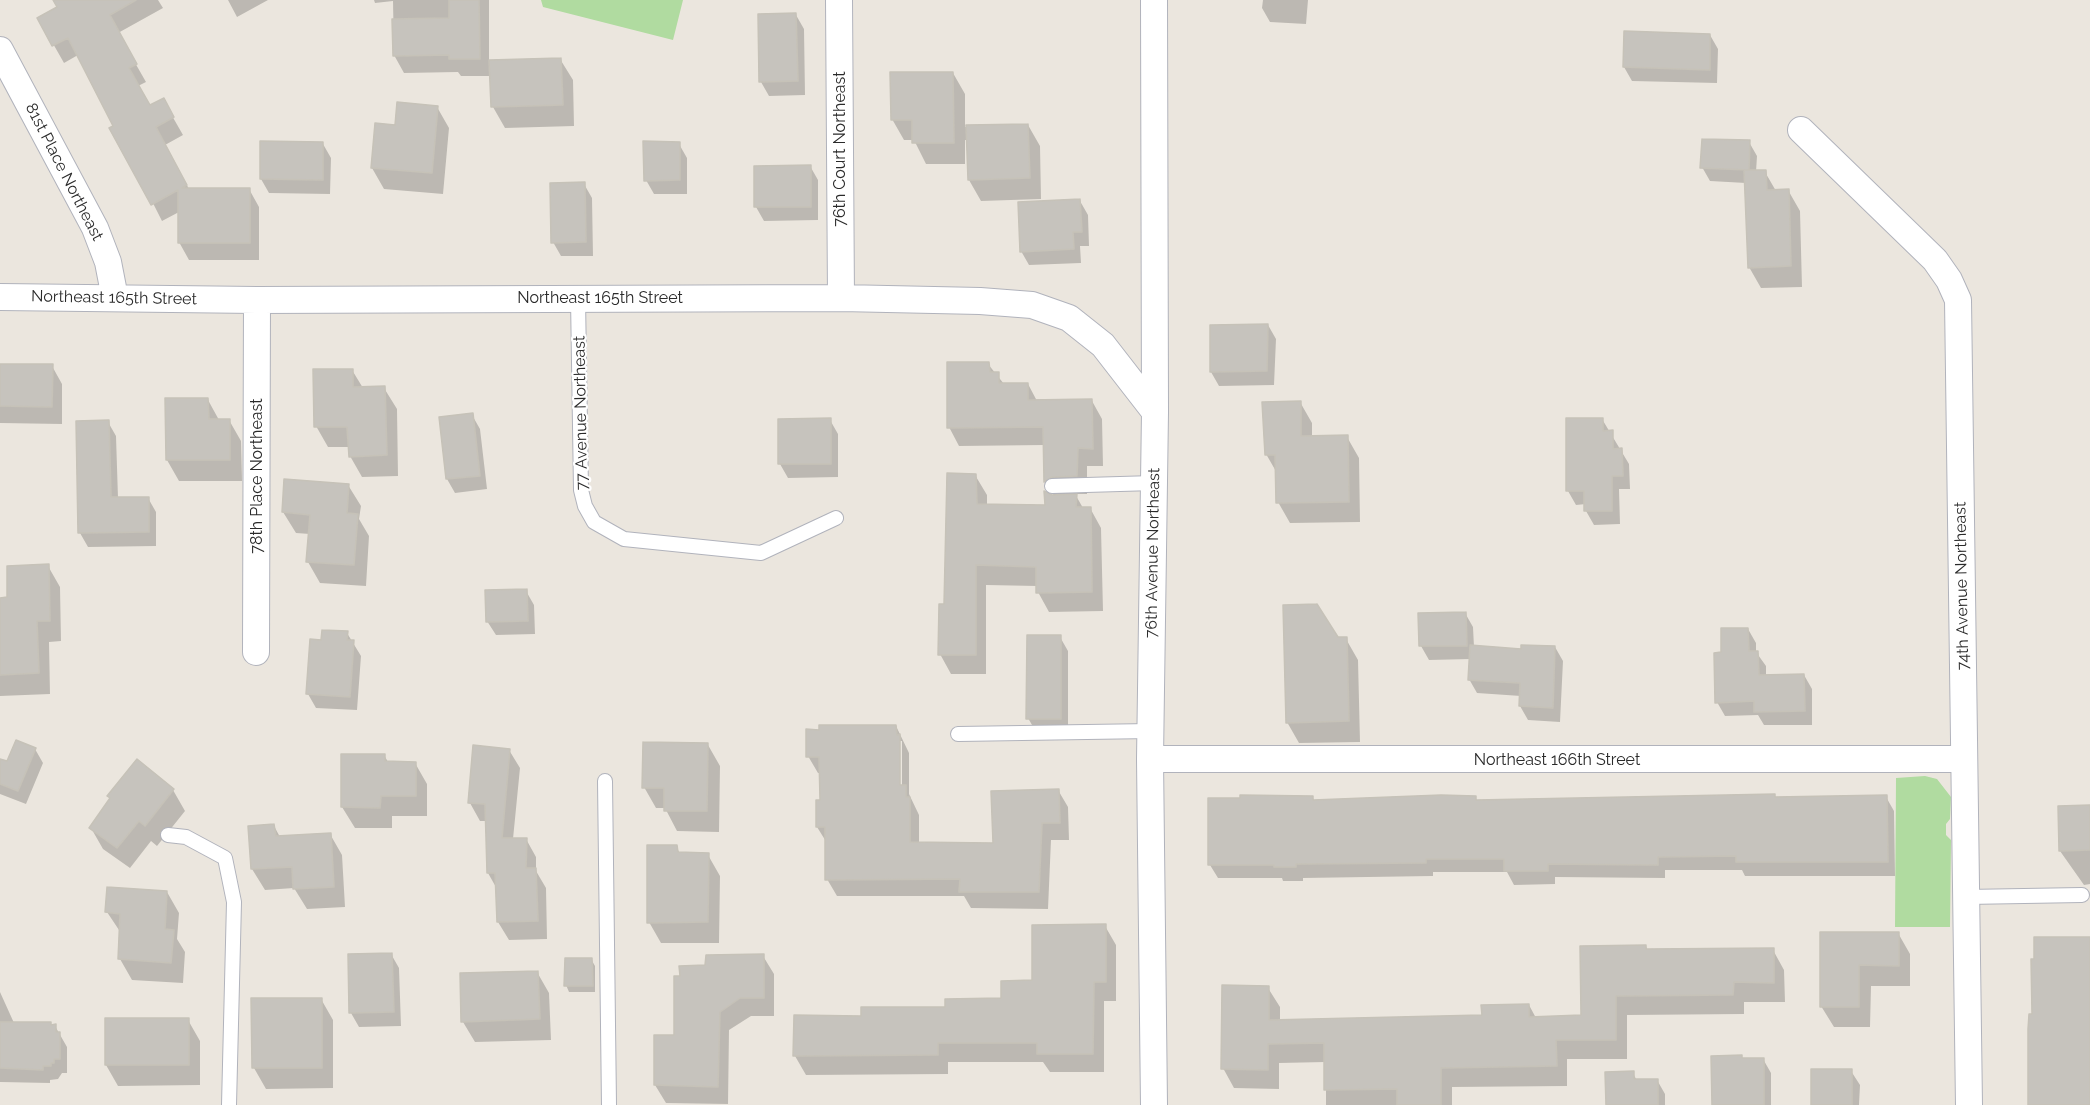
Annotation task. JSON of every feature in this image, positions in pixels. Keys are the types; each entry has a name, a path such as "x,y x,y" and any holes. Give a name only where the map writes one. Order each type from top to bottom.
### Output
{"street":[{"name":"76th Court Northeast","path":"839,0 841,298"},
{"name":"76th Avenue Northeast","path":"1154,0 1155,412 1150,759 1154,1105"},
{"name":"81st Place Northeast","path":"0,50 95,228 108,262 115,297"},
{"name":"74th Avenue Northeast","path":"1801,129 1935,260 1949,280 1958,300 1969,1105"},
{"name":"Northeast 165th Street","path":"0,297 257,300 841,298 980,301 1032,305 1069,318 1103,345 1155,412"},
{"name":"78th Place Northeast","path":"256,652 257,300"},
{"name":"Northeast 166th Street","path":"1150,759 1964,759"}],"lane":[{"name":"77 Avenue Northeast","path":"578,298 581,490 585,506 594,522 624,539 761,553 836,518"},
{"path":"1052,486 1154,483"},
{"path":"958,734 1151,730"},
{"path":"604,781 609,1105"},
{"path":"168,835 186,837 225,858 234,902 229,1105"},
{"path":"1966,897 2082,895"}],"green space":[{"path":"541,0 683,0 673,40 543,7"},
{"path":"1925,776 1937,779 1951,797 1950,819 1946,824 1946,835 1951,840 1950,927 1895,927 1896,778"}],"building":[{"path":"53,0 136,0 110,15 137,64 129,68 150,105 164,98 174,117 156,127 187,185 182,188 250,188 250,243 178,243 178,190 151,205 109,128 113,126 68,38 52,46 37,18 57,7"},
{"path":"449,0 479,0 480,59 449,59 449,55 393,56 392,19 449,18"},
{"path":"796,13 798,81 759,82 758,14"},
{"path":"1624,31 1710,34 1710,70 1623,67"},
{"path":"561,58 563,105 491,107 489,60"},
{"path":"890,72 953,72 954,143 912,143 912,120 891,120"},
{"path":"397,102 438,106 432,173 371,168 375,123 395,125"},
{"path":"1028,124 1030,178 968,180 966,125"},
{"path":"1702,139 1750,140 1749,170 1700,168"},
{"path":"260,141 323,142 323,180 260,179"},
{"path":"643,141 680,142 680,180 644,181"},
{"path":"811,165 811,207 754,207 754,166"},
{"path":"1744,170 1766,170 1767,190 1789,189 1791,266 1748,268"},
{"path":"585,182 586,242 551,243 550,183"},
{"path":"1080,199 1082,232 1073,232 1074,249 1020,252 1018,202"},
{"path":"1268,324 1267,371 1210,372 1210,325"},
{"path":"947,362 989,362 990,372 999,372 999,383 1028,383 1028,400 1092,399 1093,449 1078,448 1077,476 1052,477 1044,482 1043,427 947,428"},
{"path":"0,364 53,364 52,407 0,406"},
{"path":"313,369 353,369 353,387 385,386 387,455 349,457 347,427 314,427"},
{"path":"165,398 208,398 209,419 230,419 230,460 166,460"},
{"path":"1301,401 1301,436 1348,435 1349,502 1276,503 1275,455 1265,455 1262,402"},
{"path":"473,413 480,476 446,479 439,417"},
{"path":"831,418 831,464 778,464 778,419"},
{"path":"1566,418 1603,418 1603,431 1613,430 1613,449 1622,448 1623,476 1612,476 1612,511 1584,511 1584,491 1566,491"},
{"path":"109,420 111,497 149,497 149,532 78,533 76,421"},
{"path":"947,473 976,474 977,504 1045,505 1044,491 1052,495 1077,494 1076,507 1091,507 1092,592 1036,593 1036,567 976,565 976,655 938,655 939,604 944,604"},
{"path":"284,479 349,484 347,513 358,514 354,565 306,562 310,515 282,512"},
{"path":"49,564 50,621 37,621 39,673 0,675 0,598 7,597 7,566"},
{"path":"527,589 528,621 486,622 485,590"},
{"path":"1317,604 1338,637 1347,637 1349,721 1286,723 1283,605"},
{"path":"1466,612 1467,646 1419,646 1418,613"},
{"path":"1721,628 1748,628 1749,651 1758,651 1759,675 1804,674 1805,711 1754,712 1754,701 1715,703 1714,653 1721,652"},
{"path":"322,630 348,631 347,640 354,640 350,697 306,694 310,639 321,640"},
{"path":"1027,635 1061,635 1061,719 1026,719"},
{"path":"1470,645 1521,649 1521,645 1555,646 1553,708 1519,706 1520,683 1468,680"},
{"path":"819,725 896,725 897,735 900,734 900,785 906,785 906,797 910,797 910,842 993,843 991,791 1059,789 1060,823 1042,823 1039,892 959,892 960,879 825,880 825,827 816,827 816,800 820,800 819,757 806,757 806,729 819,730"},
{"path":"16,740 36,748 18,791 0,784 0,759 7,761"},
{"path":"643,742 708,743 707,811 664,811 664,788 642,788"},
{"path":"473,745 510,749 502,838 527,838 526,868 536,868 538,921 497,922 495,873 487,873 485,804 468,803"},
{"path":"341,754 385,754 385,761 416,762 416,796 381,796 380,808 341,807"},
{"path":"137,759 174,789 145,826 139,821 117,848 89,828 110,798 107,796"},
{"path":"1775,794 1775,797 1887,795 1888,862 1736,862 1736,856 1658,857 1658,865 1548,864 1548,871 1504,871 1504,859 1426,859 1426,863 1296,864 1296,867 1208,865 1208,798 1240,798 1240,795 1313,796 1313,800 1441,795 1476,796 1476,800"},
{"path":"2090,805 2090,850 2059,851 2058,806"},
{"path":"274,824 276,836 331,833 334,887 293,889 292,867 251,869 248,826"},
{"path":"647,845 677,845 678,852 709,853 708,922 647,923"},
{"path":"107,887 167,891 165,929 174,930 171,963 118,959 120,914 105,912"},
{"path":"1106,924 1106,982 1094,982 1093,1054 1037,1054 1037,1043 938,1043 938,1055 793,1056 794,1015 861,1016 861,1007 945,1007 945,999 1001,998 1001,981 1032,980 1032,925"},
{"path":"1820,932 1899,932 1899,966 1859,965 1859,1007 1820,1007"},
{"path":"2034,937 2090,937 2090,1105 2028,1105 2028,1029 2029,1014 2032,1014 2031,959 2034,959"},
{"path":"1646,945 1646,949 1774,948 1774,983 1734,982 1733,995 1616,996 1616,1040 1556,1040 1557,1066 1441,1068 1441,1105 1397,1105 1397,1089 1324,1090 1324,1043 1268,1044 1268,1070 1221,1069 1222,985 1269,986 1269,1020 1482,1015 1481,1005 1529,1004 1529,1017 1581,1015 1580,946"},
{"path":"392,953 394,1012 349,1013 348,954"},
{"path":"764,954 764,998 740,998 720,1012 718,1087 654,1085 654,1035 674,1035 674,976 680,976 679,966 705,965 706,955"},
{"path":"565,958 592,958 593,986 564,986"},
{"path":"538,971 540,1019 461,1022 460,973"},
{"path":"251,998 322,998 322,1068 252,1068"},
{"path":"105,1018 189,1018 189,1065 105,1065"},
{"path":"0,1022 51,1022 51,1025 56,1024 56,1032 60,1032 60,1059 54,1059 51,1066 43,1066 43,1070 0,1068"},
{"path":"1742,1055 1742,1058 1764,1058 1764,1105 1712,1105 1711,1056"},
{"path":"1811,1069 1852,1069 1852,1105 1811,1105"},
{"path":"1634,1071 1634,1079 1658,1079 1658,1105 1606,1105 1605,1072"}]}
